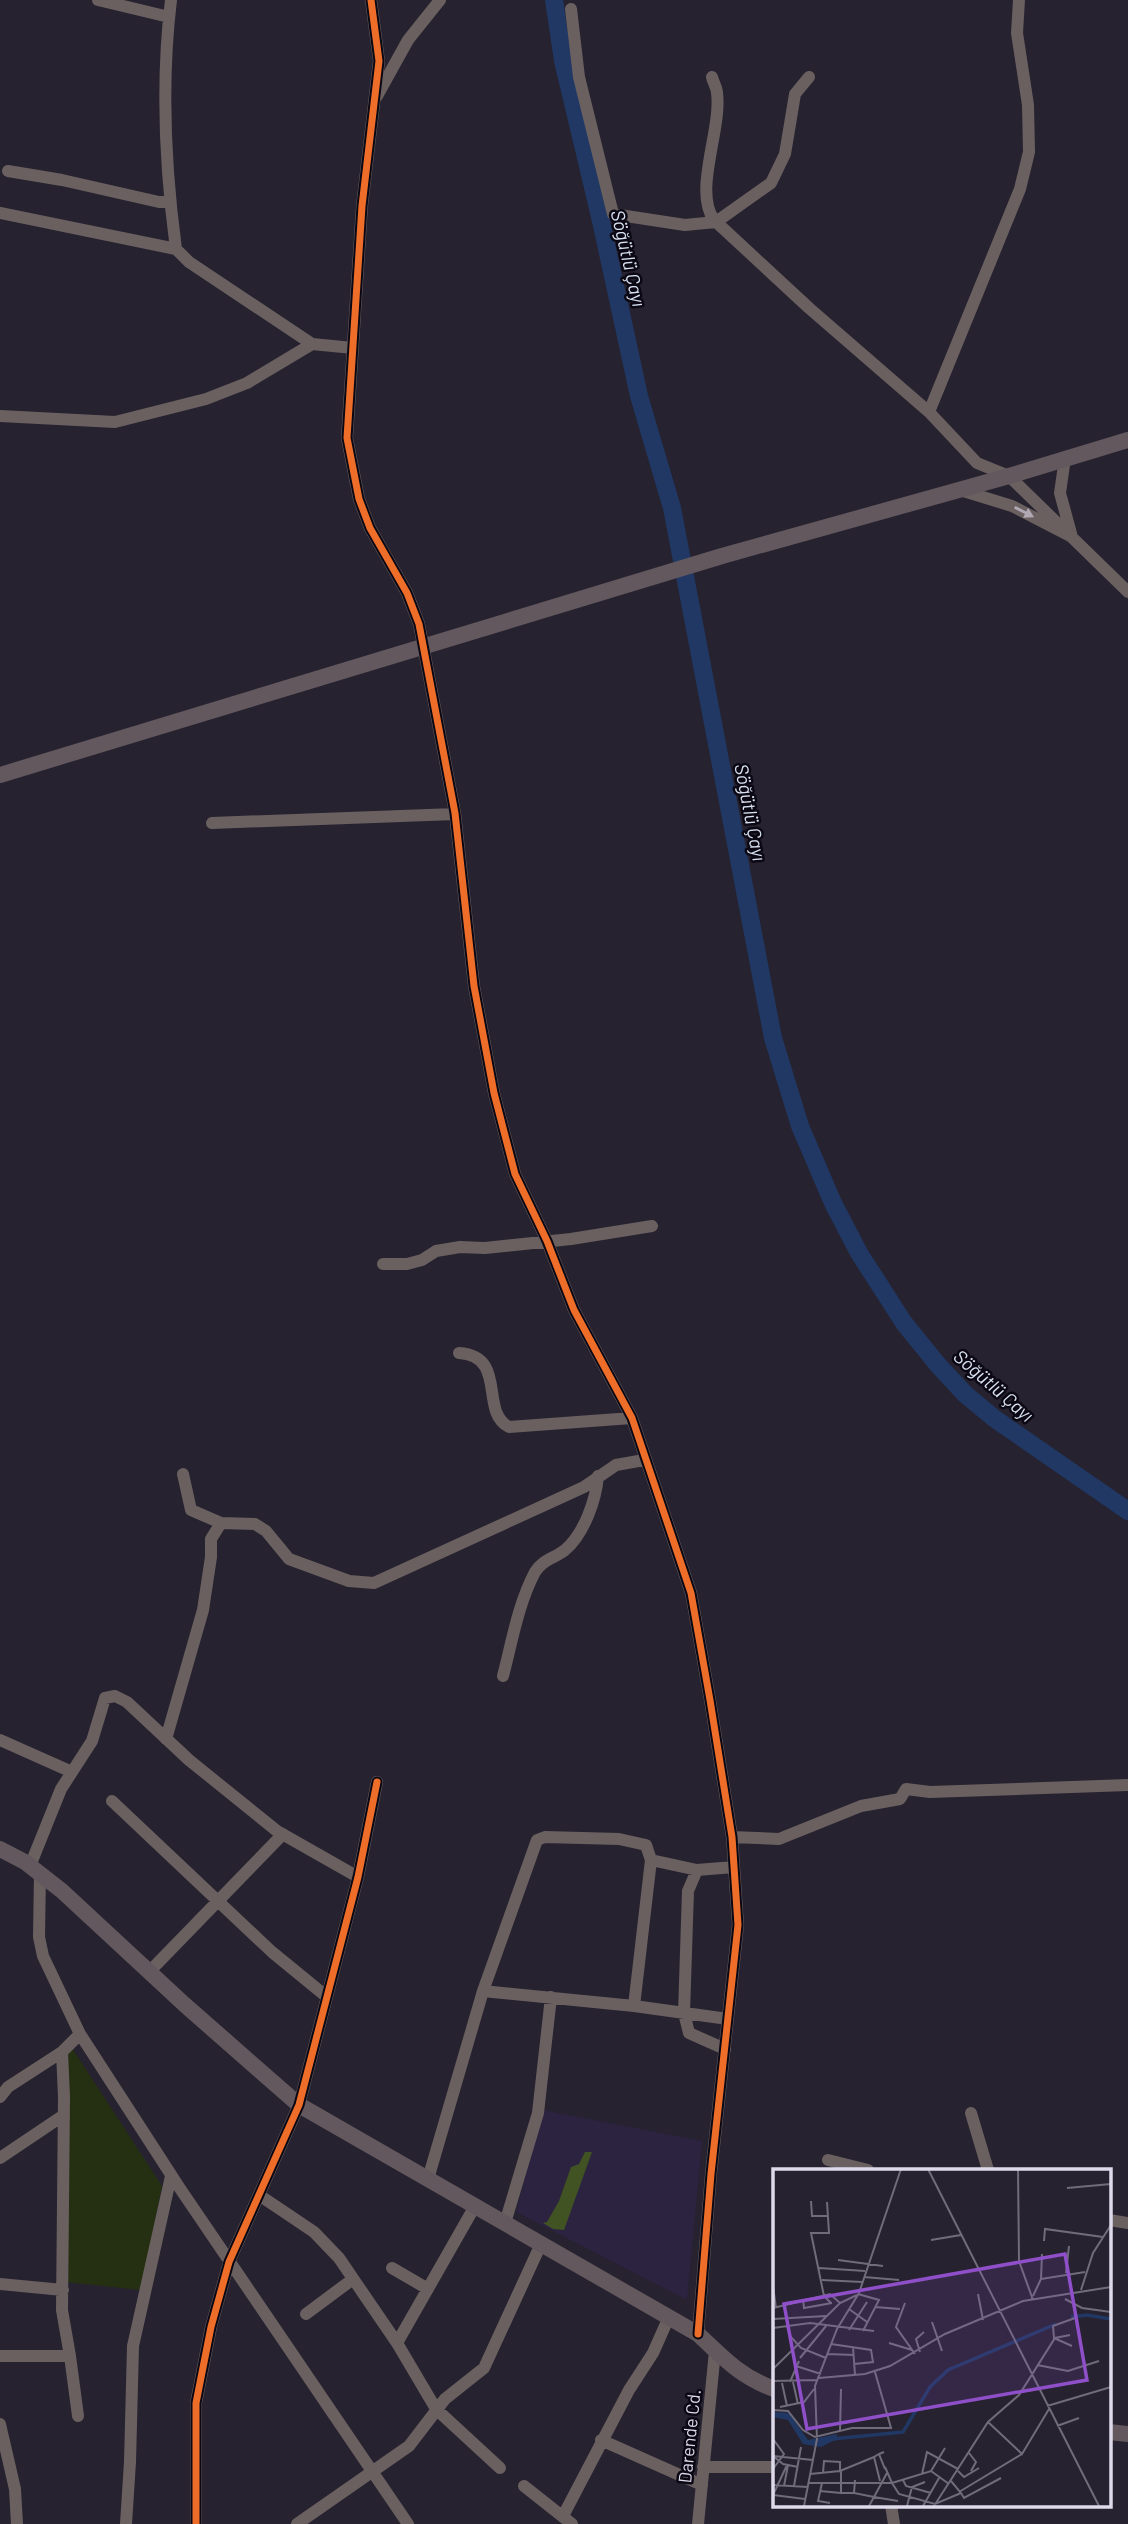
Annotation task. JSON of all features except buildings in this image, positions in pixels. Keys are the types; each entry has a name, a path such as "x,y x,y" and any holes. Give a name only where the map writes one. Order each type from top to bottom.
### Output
{"main road":[{"path":"0,775 722,556 1128,440"},
{"path":"0,1849 35,1870 62,1891 299,2105 698,2334 726,2362 773,2388"},
{"path":"1110,2432 1128,2434"}],"street":[{"path":"98,0 169,17"},
{"path":"171,0 165,76 170,202 176,249"},
{"path":"371,0 379,61 362,206 347,438 359,499 370,528 407,593 419,624 455,814 474,986 494,1093 515,1174 547,1241 574,1310 632,1418 691,1593 732,1837 738,1925 711,2174 698,2334"},
{"path":"374,101 408,40 440,0"},
{"path":"929,412 1020,189 1028,152 1028,105 1017,33 1018,0"},
{"path":"572,9 579,77 613,214 685,225 716,222 771,183 785,154 796,94 809,77"},
{"path":"712,77 717,92 716,128 706,187 709,214 808,308 929,412 977,463 1009,476 1128,592"},
{"path":"8,171 170,202"},
{"path":"0,213 176,249 189,262 312,344 353,348"},
{"path":"0,416 116,422 206,399 247,383 312,344"},
{"path":"1065,458 1059,493 1072,537"},
{"path":"959,490 1012,506 1072,537"},
{"path":"212,823 455,814"},
{"path":"383,1264 407,1264 422,1260 436,1251 460,1247 485,1248 652,1226"},
{"path":"459,1353 473,1356 486,1368 498,1418 509,1427 632,1418"},
{"path":"183,1474 191,1510 221,1523 255,1524 266,1531 289,1559 349,1581 374,1583 584,1487 616,1465 645,1460"},
{"path":"503,1676 525,1593 537,1569 573,1542 586,1518 596,1491 598,1476"},
{"path":"166,1739 203,1610 211,1539 221,1523"},
{"path":"358,1877 283,1834 166,1739 127,1702 115,1696 105,1698 92,1741 53,1805 35,1870 39,1937 43,1956 80,2034 171,2176 408,2524"},
{"path":"0,1740 72,1772"},
{"path":"195,2524 196,2403 211,2327 229,2262 299,2105 358,1877 377,1782"},
{"path":"732,1837 779,1839 861,1806 900,1799 906,1789 930,1792 1128,1785"},
{"path":"112,1801 272,1952 327,1997"},
{"path":"149,1972 283,1834"},
{"path":"428,2179 483,1991 537,1840 545,1837 619,1839 646,1845 651,1860 634,2006"},
{"path":"651,1860 697,1870 734,1867"},
{"path":"697,1870 688,1891 684,2013 689,2033 725,2049"},
{"path":"483,1991 634,2006 728,2020"},
{"path":"505,2223 538,2113 551,1997"},
{"path":"0,2097 8,2087 62,2052 80,2034"},
{"path":"62,2052 62,2310 78,2416"},
{"path":"971,2113 987,2169"},
{"path":"0,2158 64,2115"},
{"path":"828,2160 861,2169"},
{"path":"126,2524 132,2346 171,2176"},
{"path":"259,2195 314,2232 339,2259 397,2343 436,2409 500,2468"},
{"path":"397,2343 475,2206"},
{"path":"1110,2220 1128,2223"},
{"path":"297,2524 410,2446 436,2409 484,2368 541,2244"},
{"path":"392,2267 428,2289"},
{"path":"306,2315 353,2279"},
{"path":"0,2284 63,2290"},
{"path":"524,2486 567,2520 601,2440 653,2353 669,2317"},
{"name":"Darende Cd.","path":"698,2524 715,2351"},
{"path":"0,2356 70,2356"},
{"path":"0,2424 15,2489 17,2524"},
{"path":"601,2440 702,2485"},
{"path":"703,2467 773,2467"},
{"path":"891,2506 894,2524"}],"shaded area":[{"path":"543,2110 702,2141 687,2300 516,2212"}],"green space":[{"path":"72,2048 162,2186 141,2290 65,2282 68,2049"},
{"path":"585,2152 592,2152 564,2230 553,2229 543,2223 547,2222 559,2201 571,2167 579,2164"}],"waterway":[{"name":"Söğütlü Çayı","path":"554,0 563,61 639,396 672,508 773,1038 800,1126 833,1203 859,1253 904,1323 938,1365 965,1394 995,1419 1128,1511"}],"cycle path":[{"path":"371,0 379,61 362,206 347,438 359,499 370,528 407,593 419,624 455,813 474,986 494,1093 515,1174 547,1241 574,1310 632,1418 691,1593 732,1837 738,1925 711,2174 698,2334"},
{"path":"196,2524 196,2403 211,2327 229,2262 299,2105 358,1877 377,1782"}]}
